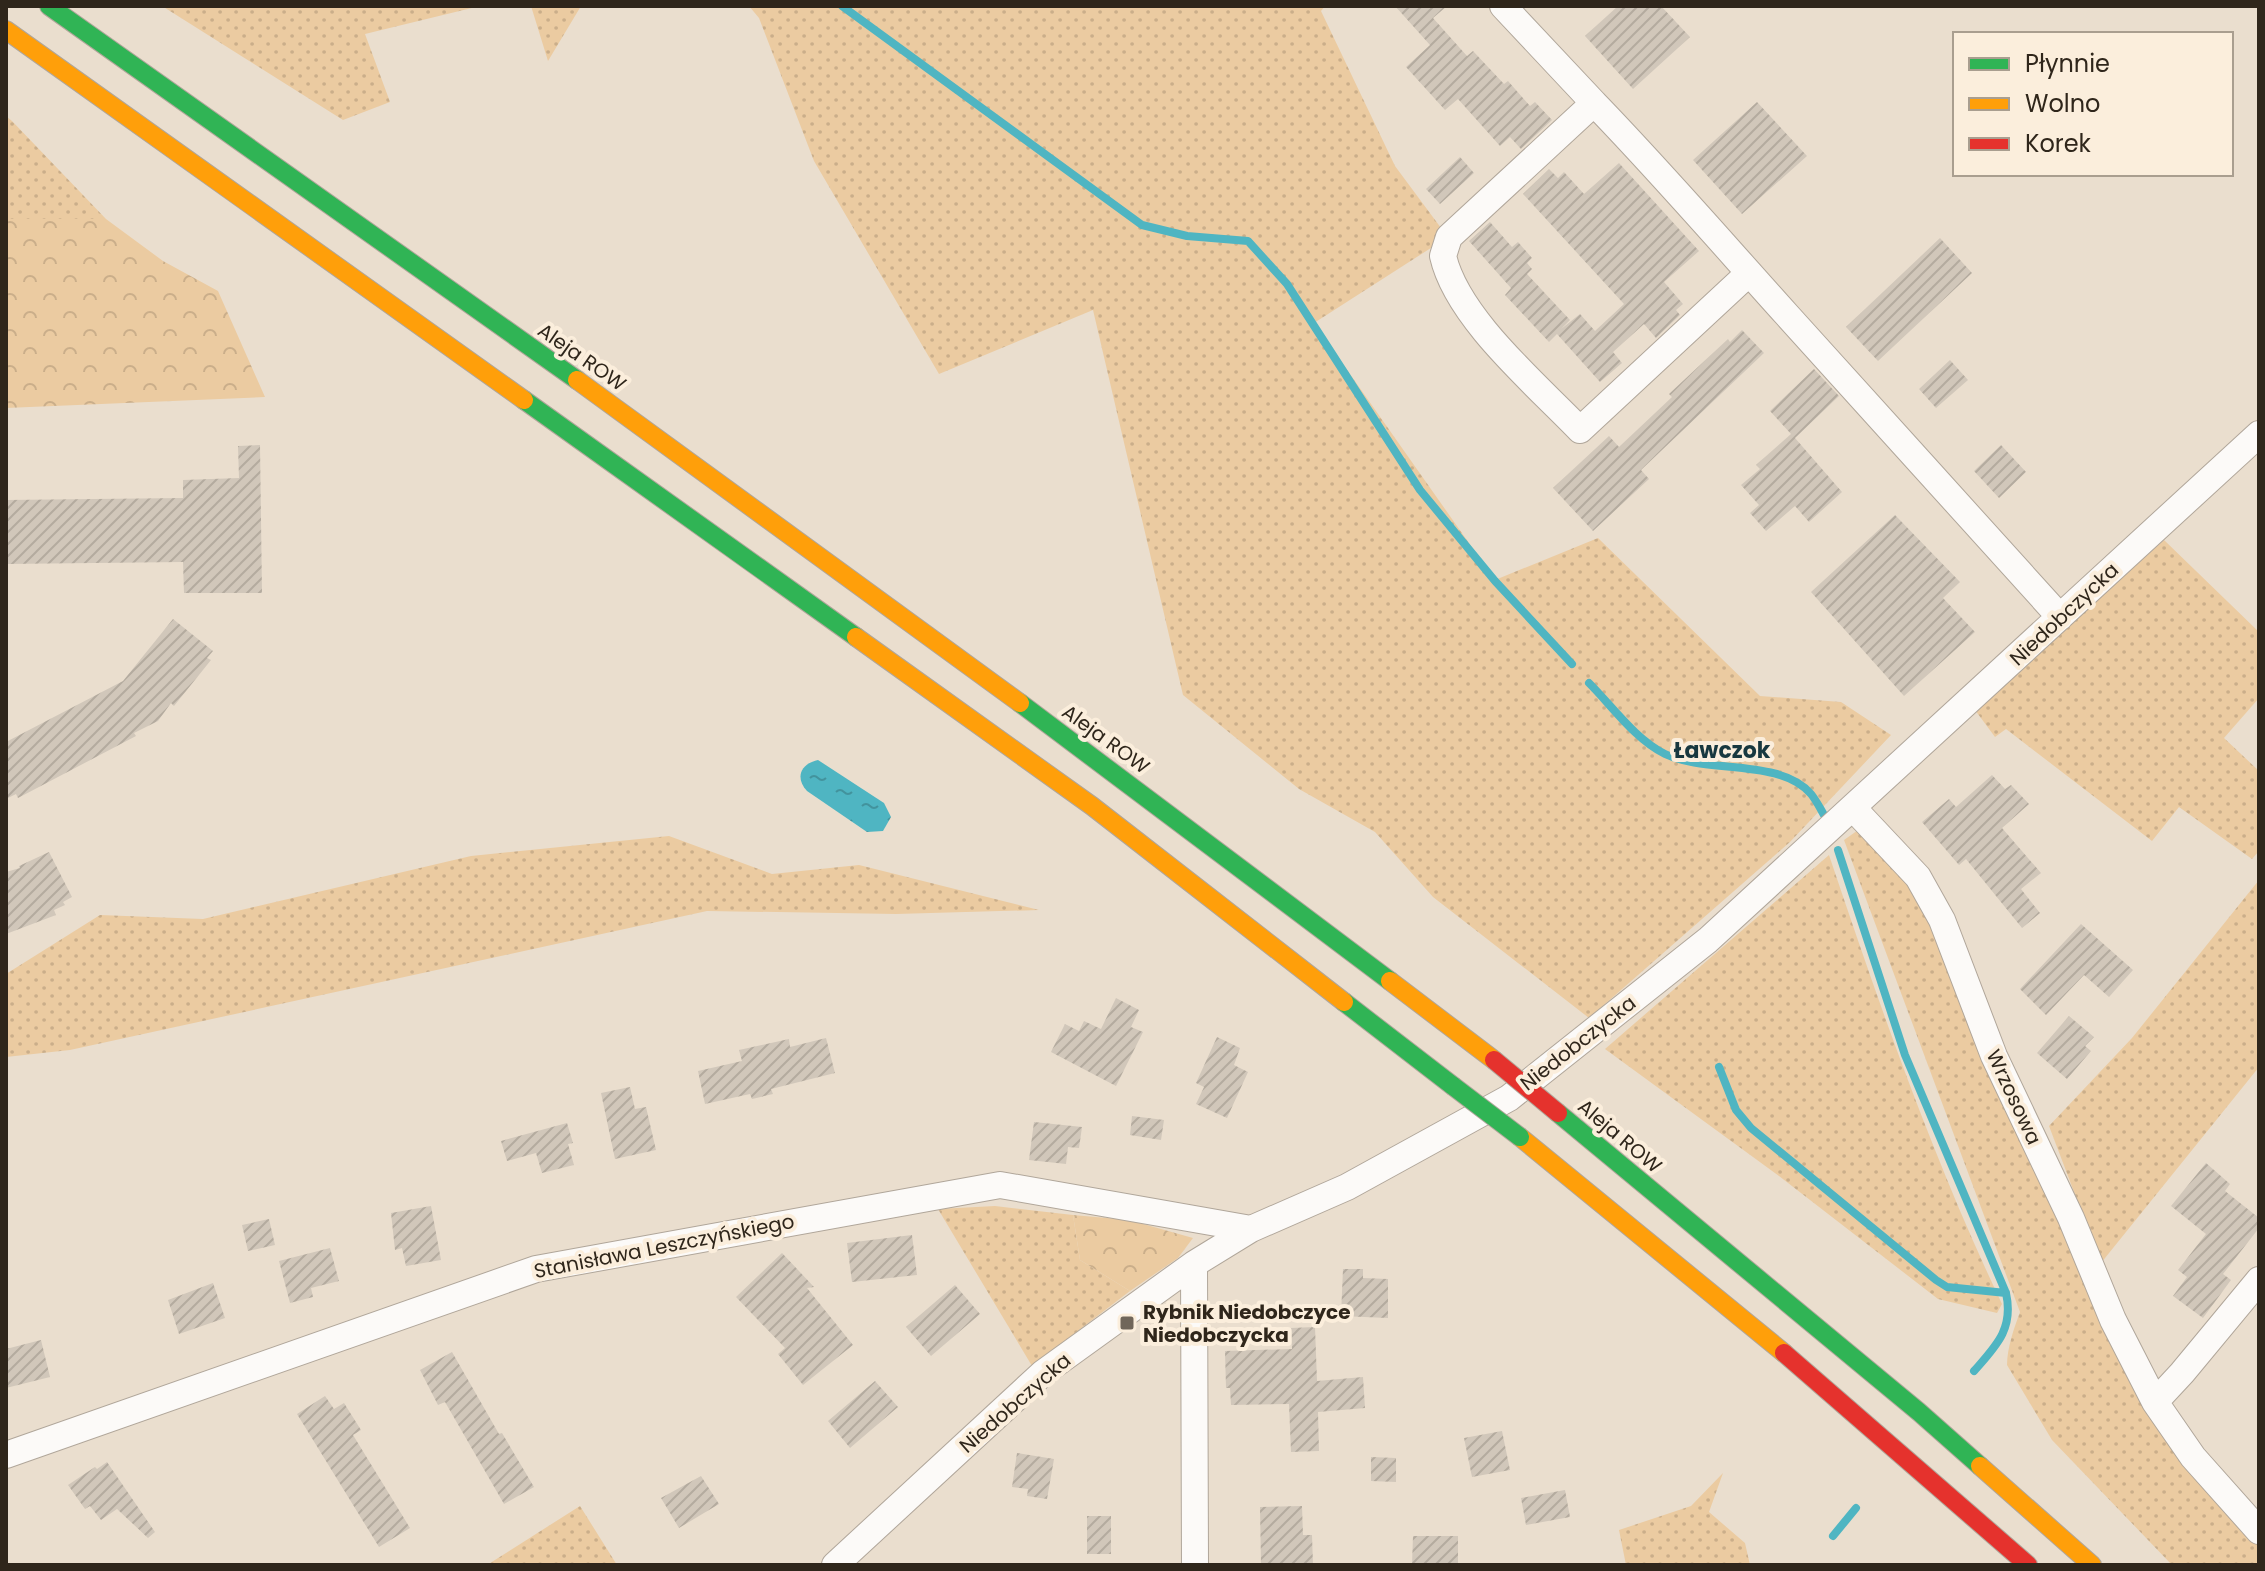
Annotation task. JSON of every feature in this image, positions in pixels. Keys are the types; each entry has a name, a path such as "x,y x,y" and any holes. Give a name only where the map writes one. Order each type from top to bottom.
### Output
{"main road":[{"name":"Aleja ROW","path":"49,6 629,417 1133,786 1494,1060 1919,1412 2092,1565"},
{"path":"6,30 1092,806 1520,1137 1779,1349 2028,1565"}],"street":[{"path":"1503,6 2060,617"},
{"path":"1594,103 1458,228 1444,247 1445,267 1451,280 1471,313 1492,339 1580,430 1749,273"},
{"name":"Niedobczycka","path":"835,1565 1043,1373 1194,1264 1251,1229 1347,1187 1509,1098 1708,940 2259,434"},
{"name":"Wrzosowa","path":"1853,808 1918,877 1942,920 1994,1056 2071,1218 2113,1320 2155,1402 2193,1457 2259,1531"},
{"name":"Stanisława Leszczyńskiego","path":"6,1455 536,1269 582,1260 1000,1185 1251,1229"},
{"path":"1194,1264 1195,1565"},
{"path":"2155,1402 2259,1280"}],"green space":[{"path":"162,6 480,6 365,34 390,102 343,120"},
{"path":"531,6 581,6 548,61"},
{"path":"749,6 1325,6 1321,11 1395,166 1441,228 1434,246 1314,323 1495,580 1598,538 1760,696 1841,702 1891,735 1790,842 1589,1018 1433,897 1375,832 1299,789 1183,695 1093,310 939,374 814,161 759,18"},
{"path":"6,116 12,121 106,219 6,219"},
{"path":"6,219 106,219 163,261 218,291 265,397 6,408"},
{"path":"2164,540 2259,632 2259,698 2224,738 2259,771 2259,851 2252,859 2179,807 2152,841 2006,729 1995,737 1975,710"},
{"path":"1861,828 1918,891 2026,1155 2163,1431 2259,1544 2259,1565 2172,1565 2052,1440 2007,1365 2020,1312 1844,840"},
{"path":"669,836 772,874 859,865 1039,910 896,914 707,911 70,1050 6,1057 6,974 100,915 203,919 471,856"},
{"path":"1829,855 1930,1138 2002,1304 1997,1313 1938,1299 1779,1176 1605,1049"},
{"path":"2259,880 2259,1067 2101,1263 2049,1126 2132,1038"},
{"path":"995,1206 1073,1215 1080,1260 1130,1291 1032,1366 938,1209"},
{"path":"1073,1215 1129,1220 1193,1238 1178,1258 1130,1291 1080,1260"},
{"path":"1723,1473 1709,1512 1745,1543 1750,1565 1626,1565 1619,1530 1691,1506"},
{"path":"580,1506 617,1565 487,1565"}],"water":[{"path":"818,760 884,803 891,817 883,831 867,832 807,791 801,781 801,772"}],"building":[{"path":"1395,6 1447,6 1433,18 1467,56 1473,51 1504,84 1508,81 1530,106 1535,102 1552,120 1521,149 1510,137 1500,146 1458,99 1445,110 1406,67 1430,45"},
{"path":"1618,6 1661,6 1690,37 1633,89 1585,36"},
{"path":"1757,102 1807,156 1742,214 1693,160"},
{"path":"1460,157 1474,173 1440,204 1426,189"},
{"path":"1619,163 1699,251 1664,282 1683,304 1676,310 1680,315 1656,338 1644,324 1613,352 1622,363 1600,382 1557,334 1549,342 1505,295 1511,288 1469,241 1490,222 1512,247 1518,242 1532,258 1527,263 1532,269 1527,274 1570,320 1561,329 1580,314 1595,331 1624,304 1523,194 1549,169 1558,178 1564,172 1584,194"},
{"path":"1940,238 1972,273 1878,361 1846,327"},
{"path":"1742,330 1764,353 1641,470 1649,479 1593,531 1553,488 1609,436 1619,447 1672,397 1669,394 1728,339 1730,342"},
{"path":"1950,360 1968,380 1936,408 1919,389"},
{"path":"1814,369 1839,396 1795,438 1842,492 1809,522 1795,506 1766,531 1750,513 1759,505 1741,485 1760,469 1756,465 1791,434 1770,411"},
{"path":"260,445 262,593 184,593 183,562 6,564 6,500 183,498 183,480 239,478 238,446"},
{"path":"2001,445 2026,472 1999,498 1974,471"},
{"path":"1895,515 1960,582 1943,598 1975,632 1904,696 1811,592"},
{"path":"173,619 213,651 207,658 211,660 174,706 171,703 158,721 134,733 136,736 18,798 16,794 6,799 6,742 123,681"},
{"path":"1992,775 2005,789 2011,785 2029,804 2002,828 2041,873 2021,889 2040,913 2022,928 1966,859 1959,865 1922,822 1949,799 1956,807"},
{"path":"49,852 72,897 54,910 56,915 6,934 6,872"},
{"path":"2081,924 2133,970 2109,997 2084,975 2046,1015 2020,989"},
{"path":"1116,998 1139,1010 1131,1027 1143,1032 1116,1086 1051,1052 1065,1024 1079,1031 1084,1021 1101,1029"},
{"path":"2069,1016 2094,1037 2085,1046 2091,1051 2067,1079 2037,1053"},
{"path":"1217,1037 1240,1048 1234,1065 1248,1072 1227,1118 1196,1104 1204,1087 1196,1083"},
{"path":"826,1038 835,1073 771,1089 773,1094 752,1099 750,1094 705,1104 698,1071 742,1061 739,1050 789,1039 790,1047"},
{"path":"630,1087 635,1109 646,1107 656,1150 615,1159 601,1093"},
{"path":"1132,1116 1164,1120 1161,1140 1130,1135"},
{"path":"1034,1122 1082,1127 1079,1148 1068,1147 1066,1164 1029,1160"},
{"path":"567,1123 573,1143 568,1144 574,1165 542,1173 536,1153 507,1161 501,1141"},
{"path":"2206,1163 2230,1184 2225,1191 2259,1218 2259,1228 2223,1274 2231,1280 2203,1318 2173,1296 2187,1277 2178,1270 2206,1234 2171,1206"},
{"path":"431,1206 441,1260 406,1266 402,1248 395,1250 391,1213"},
{"path":"269,1219 275,1245 248,1251 242,1225"},
{"path":"912,1235 917,1275 852,1282 847,1243"},
{"path":"330,1248 339,1281 311,1288 313,1297 290,1303 279,1261"},
{"path":"782,1253 814,1287 807,1288 853,1345 803,1385 778,1354 785,1348 736,1297"},
{"path":"1343,1269 1363,1269 1363,1278 1388,1279 1388,1318 1341,1316"},
{"path":"213,1283 225,1318 179,1334 168,1300"},
{"path":"955,1285 980,1314 931,1356 906,1327"},
{"path":"1315,1327 1317,1381 1363,1377 1365,1408 1318,1412 1319,1451 1291,1452 1289,1404 1231,1405 1230,1388 1226,1388 1225,1351 1292,1349 1291,1328"},
{"path":"41,1340 50,1377 6,1388 6,1349"},
{"path":"452,1352 534,1487 504,1504 445,1402 438,1405 420,1370"},
{"path":"875,1381 898,1407 850,1448 828,1421"},
{"path":"325,1396 334,1409 344,1403 361,1430 353,1435 410,1528 379,1547 297,1414"},
{"path":"1502,1431 1510,1470 1472,1477 1464,1438"},
{"path":"1017,1453 1054,1459 1047,1499 1027,1496 1028,1489 1012,1487"},
{"path":"1371,1457 1396,1458 1396,1482 1371,1481"},
{"path":"107,1462 155,1532 148,1538 117,1509 101,1520 90,1506 85,1509 68,1485"},
{"path":"701,1476 719,1504 679,1528 661,1498"},
{"path":"1565,1490 1570,1517 1526,1525 1521,1498"},
{"path":"1302,1506 1303,1535 1312,1535 1313,1565 1261,1565 1260,1507"},
{"path":"1087,1516 1111,1516 1111,1554 1087,1554"},
{"path":"1413,1536 1458,1536 1458,1565 1412,1565"}],"waterway":[{"path":"842,6 1142,225 1187,236 1248,241 1287,284 1420,490 1495,581 1572,664"},
{"path":"1589,683 1654,748 1682,760 1781,775 1811,794 1824,815"},
{"path":"1838,850 1905,1055 2006,1293 2005,1327 1996,1345 1974,1371"},
{"path":"1719,1067 1736,1110 1751,1128 1936,1280 1947,1287 2006,1293"},
{"path":"1833,1536 1856,1508"}],"traffic: fast":[{"path":"49,6 577,380"},
{"path":"524,400 856,637"},
{"path":"1020,703 1390,981"},
{"path":"1344,1002 1453,1086"},
{"path":"1453,1086 1520,1137"},
{"path":"1558,1113 1980,1466"}],"traffic: slow":[{"path":"6,30 524,400"},
{"path":"577,380 1020,703"},
{"path":"856,637 1092,806 1344,1002"},
{"path":"1390,981 1494,1060"},
{"path":"1520,1137 1784,1353"},
{"path":"1980,1466 2092,1565"}],"traffic: jam":[{"path":"1494,1060 1558,1113"},
{"path":"1784,1353 2028,1565"}],"place":[{"name":"Rybnik Niedobczyce Niedobczycka","path":"1127,1323"}],"district":[{"name":"Ławczok","path":"1722,750"}]}
